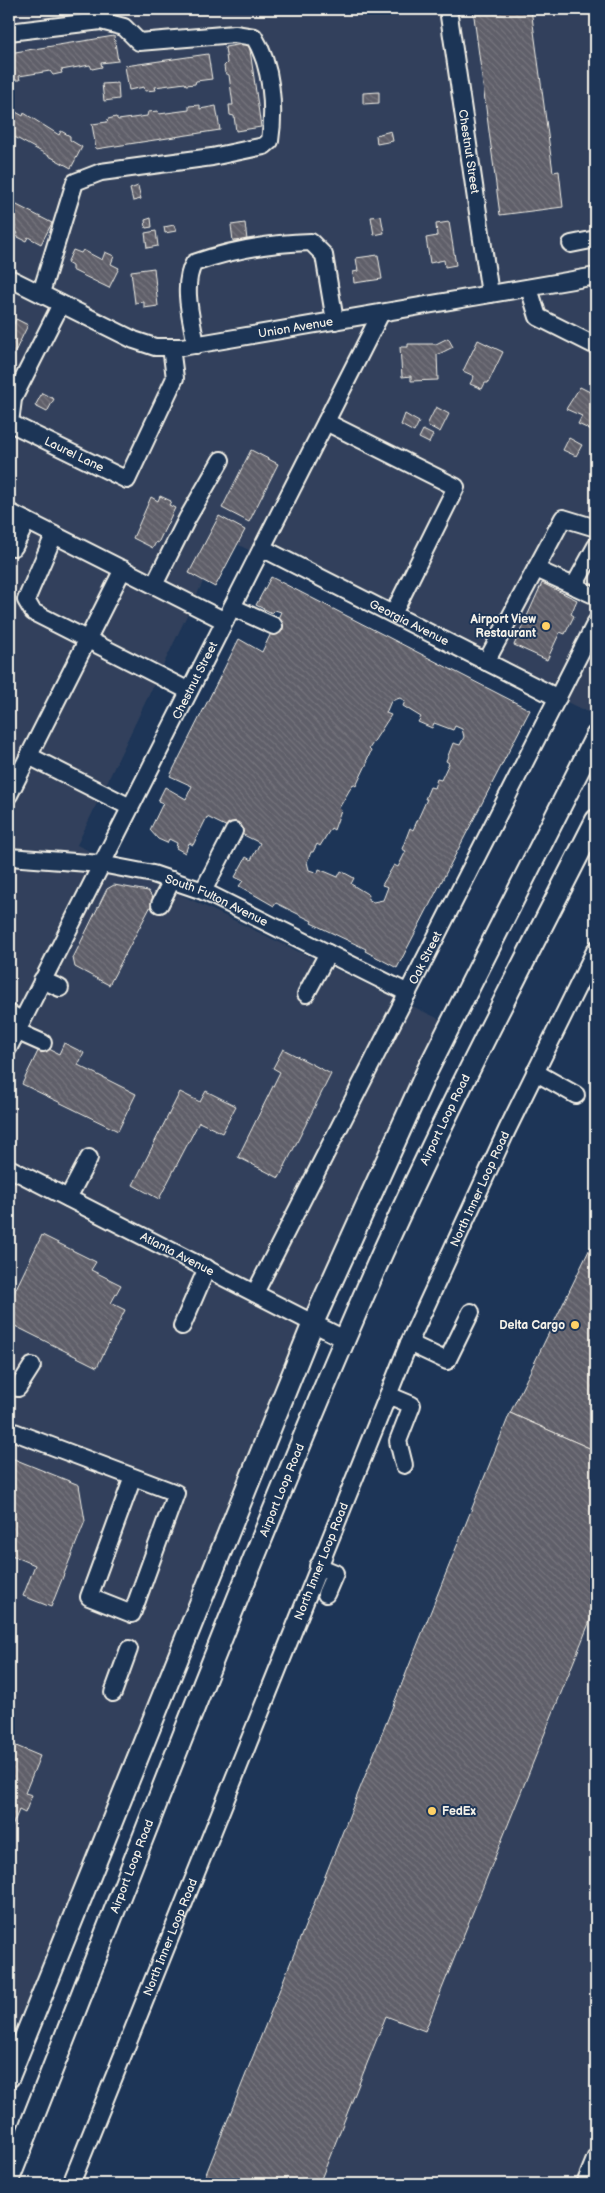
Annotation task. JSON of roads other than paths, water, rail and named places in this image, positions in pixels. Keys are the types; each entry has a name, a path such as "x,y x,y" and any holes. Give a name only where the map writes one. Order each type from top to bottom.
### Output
{"main road":[{"path":"9,2077 313,1323 427,1071 596,736"},
{"name":"Airport Loop Road","path":"9,2179 278,1500 375,1271 477,1055 596,820"}],"street":[{"name":"Chestnut Street","path":"448,9 490,294"},
{"path":"9,32 101,20 124,27 139,42 235,34 254,38 262,50 269,78 272,128 270,142 264,146 212,157 101,172 75,182 41,293"},
{"path":"571,244 596,238"},
{"path":"196,345 189,299 189,271 194,263 214,256 284,242 311,242 324,255 335,321"},
{"name":"Union Avenue","path":"9,278 134,340 156,347 171,347 196,345 596,276"},
{"path":"529,288 538,317 596,346"},
{"name":"Laurel Lane","path":"61,304 13,400 10,423 127,480 175,378 171,347"},
{"name":"Chestnut Street","path":"9,1047 16,1022 42,980 381,313"},
{"path":"326,422 456,487 393,614"},
{"path":"154,585 187,519 221,460"},
{"path":"9,512 154,585 229,614 274,626"},
{"path":"486,662 563,518 596,528"},
{"path":"14,547 27,521"},
{"path":"54,535 26,600 33,612 189,691"},
{"path":"574,586 596,546"},
{"name":"Georgia Avenue","path":"262,548 558,698"},
{"path":"9,795 123,569"},
{"path":"536,569 596,596"},
{"name":"Oak Street","path":"255,1293 596,622"},
{"path":"29,756 130,807"},
{"path":"203,891 234,831"},
{"name":"South Fulton Avenue","path":"9,857 101,864 153,874 172,880 203,891 408,993"},
{"path":"160,904 172,880"},
{"name":"North Inner Loop Road","path":"71,2184 409,1343 443,1265 596,949"},
{"path":"306,994 328,953"},
{"path":"42,980 60,988"},
{"path":"16,1022 43,1043"},
{"path":"536,1072 576,1095"},
{"path":"68,1198 89,1158"},
{"name":"Atlanta Avenue","path":"9,1168 68,1198 163,1238 207,1268 346,1340"},
{"path":"182,1326 207,1268"},
{"path":"409,1343 447,1361 471,1312"},
{"path":"18,1388 32,1366"},
{"path":"388,1395 412,1405 398,1441 404,1465"},
{"path":"9,1430 133,1477 176,1494 132,1614 89,1597 133,1477"},
{"path":"318,1566 334,1573 326,1594"},
{"path":"113,1693 129,1649"},
{"path":"586,2184 596,2157"}],"place":[{"name":"Airport View Restaurant","path":"546,626"},
{"name":"Delta Cargo","path":"575,1325"},
{"name":"FedEx","path":"432,1811"}]}
